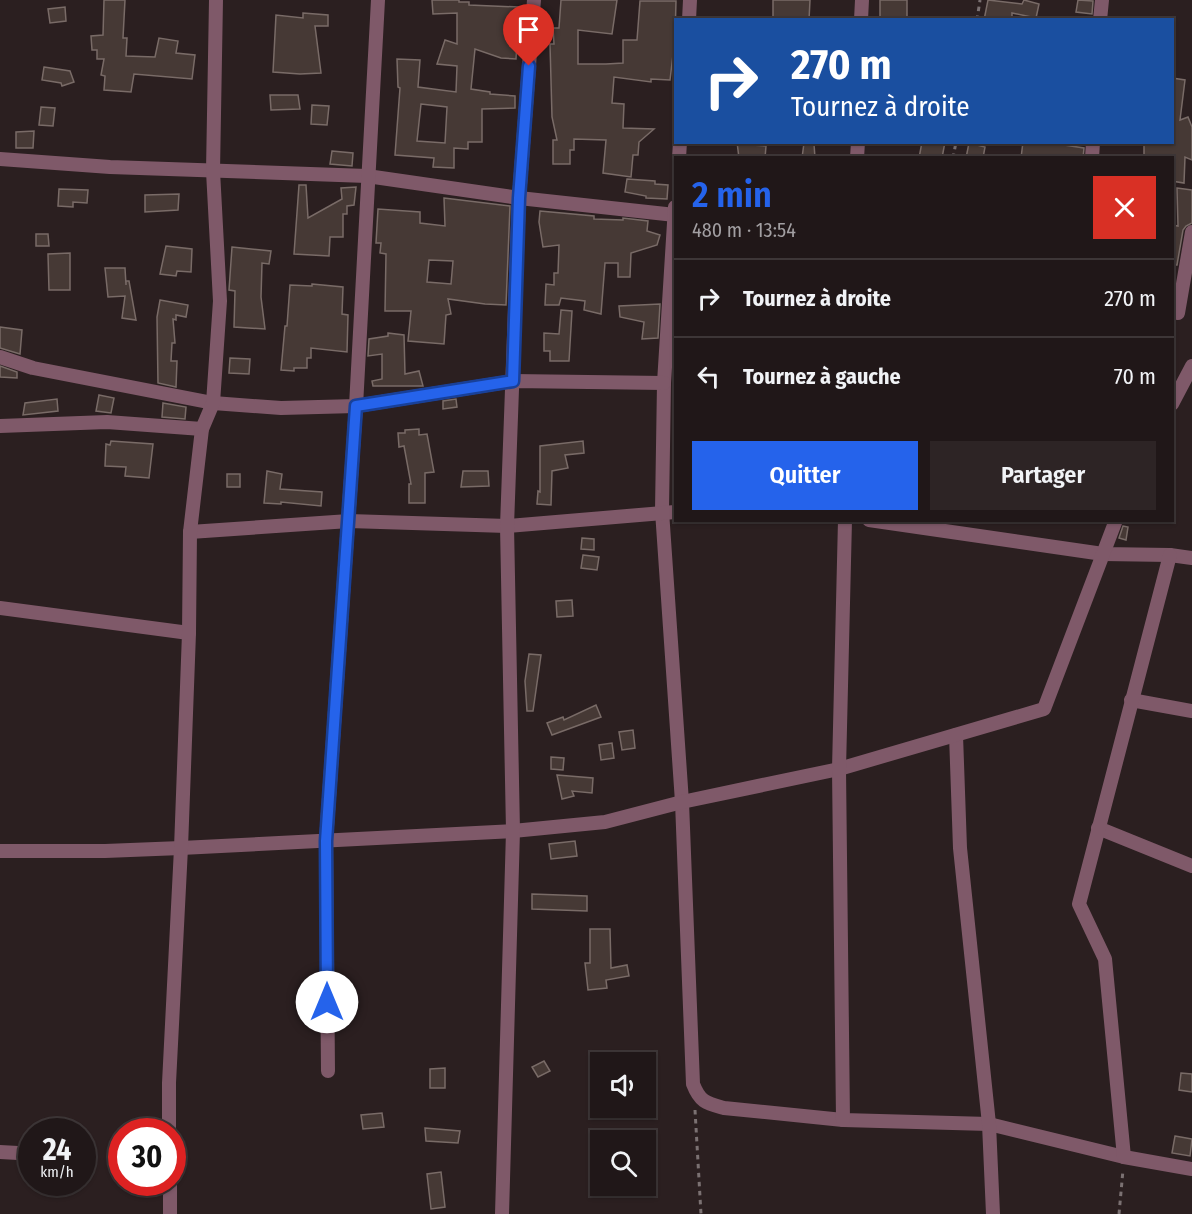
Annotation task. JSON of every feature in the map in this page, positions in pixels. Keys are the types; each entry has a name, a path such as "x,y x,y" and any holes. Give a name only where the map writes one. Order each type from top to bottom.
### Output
{"street":[{"path":"169,1118 189,633 190,532 202,429 213,404 220,301 213,171 216,0"},
{"path":"328,1071 326,841 349,521 378,0"},
{"path":"502,1214 513,831 507,525 519,198 534,0"},
{"path":"689,18 690,0"},
{"path":"861,18 862,0"},
{"path":"1101,18 1102,0"},
{"path":"0,159 110,167 367,176 519,198 674,215"},
{"path":"674,230 664,383 693,1084 699,1097 708,1103 724,1108 843,1120 989,1124 1124,1157 1192,1169"},
{"path":"1192,232 1175,312 1192,318"},
{"path":"0,357 33,368 213,404 281,408 356,406 513,381 664,383"},
{"path":"1174,400 1192,366"},
{"path":"0,426 107,422 202,429"},
{"path":"190,532 349,521 507,525 668,512"},
{"path":"843,1120 839,769 844,522"},
{"path":"883,522 1103,554 1170,555 1192,558"},
{"path":"0,851 181,848 513,831 604,822 682,802 839,769 956,735 1044,709 1115,522"},
{"path":"1124,1157 1105,959 1079,903 1170,555"},
{"path":"0,608 189,633"},
{"path":"1131,700 1192,711"},
{"path":"956,735 960,848 989,1124 993,1214"},
{"path":"1098,828 1192,866"},
{"path":"0,1152 18,1153"},
{"path":"170,1196 170,1214"}],"path":[{"path":"977,18 980,0"},
{"path":"695,1107 701,1214"},
{"path":"1119,1214 1124,1157"}],"building":[{"path":"104,0 125,0 123,38 127,38 126,56 155,57 159,38 178,41 176,53 195,55 192,79 134,74 131,92 104,90 105,76 101,75 104,59 97,59 97,50 92,50 91,36 103,35"},
{"path":"432,0 459,0 459,2 469,2 469,5 519,7 516,59 501,58 475,49 471,89 490,92 490,94 515,96 515,108 482,109 482,142 468,142 468,149 454,148 454,168 433,167 434,158 395,155 400,88 398,87 397,59 420,60 418,87 456,92 457,66 437,64 445,40 457,44 457,13 433,14","holes":["421,104 447,107 445,143 417,141"]},
{"path":"561,0 617,0 612,34 578,30 578,64 623,63 623,40 637,40 640,1 676,1 670,80 651,79 651,82 614,77 612,103 624,104 623,128 654,129 639,142 638,155 633,155 631,177 603,173 606,140 574,139 574,150 570,150 570,164 553,164 553,140 557,140 552,117 550,44 554,44 553,28 559,28"},
{"path":"773,0 810,0 809,18 773,18"},
{"path":"880,0 907,0 907,18 880,17"},
{"path":"988,0 1022,4 1024,0 1039,4 1036,18 1012,13 1012,18 984,18"},
{"path":"1078,0 1093,1 1092,14 1076,12"},
{"path":"65,7 66,21 50,23 48,9"},
{"path":"303,13 328,15 328,26 315,26 321,73 273,72 276,15 303,18"},
{"path":"44,67 70,71 74,82 62,86 61,83 42,80"},
{"path":"1174,78 1185,80 1180,120 1188,117 1192,127 1192,160 1185,157 1184,183 1174,181 1174,156 1144,156 1144,145 1174,144"},
{"path":"270,95 298,95 300,109 271,110"},
{"path":"312,105 329,106 327,125 311,124"},
{"path":"41,107 55,108 53,126 39,125"},
{"path":"34,131 33,148 16,148 16,132"},
{"path":"737,144 766,146 765,156 739,156"},
{"path":"804,144 814,144 815,156 802,156"},
{"path":"922,144 945,144 942,156 919,156"},
{"path":"969,144 985,147 983,156 966,156"},
{"path":"1023,144 1057,144 1084,148 1083,156 1021,156"},
{"path":"332,151 353,153 352,166 330,164"},
{"path":"627,179 655,181 655,184 668,185 667,199 646,198 646,196 625,192"},
{"path":"299,185 306,185 308,218 342,199 341,188 356,187 354,205 347,206 347,214 343,214 343,237 330,237 329,256 294,254"},
{"path":"1177,188 1192,190 1192,223 1183,230 1177,265 1174,265 1174,225 1178,226"},
{"path":"59,189 88,190 87,203 73,202 73,207 58,206"},
{"path":"179,194 178,210 145,212 145,195"},
{"path":"444,198 510,206 506,305 448,299 451,314 446,315 444,344 408,341 411,311 385,311 386,254 380,253 381,243 376,243 378,209 420,212 420,223 445,226","holes":["429,260 453,261 451,284 427,282"]},
{"path":"540,211 594,216 594,219 623,220 623,218 648,221 647,231 660,235 657,245 631,253 630,277 618,277 618,263 605,263 601,314 584,310 585,301 561,298 559,305 545,305 546,284 554,285 554,273 558,273 559,245 543,247 539,222"},
{"path":"36,234 48,234 49,246 36,246"},
{"path":"166,246 192,249 191,272 177,271 176,276 160,274"},
{"path":"232,247 271,251 269,264 262,263 261,297 265,329 234,327 235,291 229,290"},
{"path":"70,253 70,290 49,290 48,254"},
{"path":"105,268 125,268 126,285 126,281 129,281 136,320 122,318 125,296 108,297"},
{"path":"312,284 343,287 342,314 348,315 347,352 311,348 311,358 307,358 307,368 294,368 294,371 281,370 290,285 312,286"},
{"path":"160,300 188,305 186,317 176,315 176,320 173,319 175,343 172,343 171,361 177,361 176,387 158,383 157,317"},
{"path":"660,304 658,338 642,339 644,322 620,317 619,306"},
{"path":"561,310 572,311 569,361 550,361 550,351 544,351 544,333 559,334"},
{"path":"0,327 22,330 20,354 0,348"},
{"path":"388,333 404,335 405,374 419,371 423,386 373,386 372,381 382,379 382,354 368,356 369,339 388,336"},
{"path":"230,358 250,359 249,374 229,373"},
{"path":"0,366 17,372 17,378 0,377"},
{"path":"99,395 114,398 111,413 96,411"},
{"path":"57,399 58,411 23,415 25,403"},
{"path":"456,399 457,407 443,409 443,401"},
{"path":"163,403 186,407 185,419 162,417"},
{"path":"419,429 419,435 427,434 434,472 425,473 425,503 409,503 409,484 411,484 404,446 399,447 398,433"},
{"path":"111,441 153,444 149,478 125,476 126,467 105,466 106,444 110,445"},
{"path":"583,441 584,453 565,455 568,468 552,471 551,505 537,504 538,491 540,492 540,446"},
{"path":"267,471 282,474 280,489 322,492 321,506 281,502 281,504 264,503"},
{"path":"463,471 488,471 489,486 461,487"},
{"path":"227,474 240,474 240,487 227,487"},
{"path":"1123,526 1128,527 1126,540 1119,538"},
{"path":"582,538 594,539 594,550 581,549"},
{"path":"583,555 599,557 597,570 581,568"},
{"path":"572,600 573,616 557,617 556,601"},
{"path":"529,654 541,655 533,711 527,711 525,681"},
{"path":"596,705 601,717 552,735 547,723 563,717 564,720"},
{"path":"633,730 635,748 622,750 619,732"},
{"path":"612,743 614,758 601,760 599,745"},
{"path":"551,757 564,758 563,770 551,769"},
{"path":"557,775 593,778 592,793 572,791 574,796 562,799"},
{"path":"575,841 577,856 551,859 549,844"},
{"path":"532,894 587,896 587,911 532,909"},
{"path":"590,929 610,929 611,968 627,965 629,976 606,980 607,988 588,990 585,963 590,963"},
{"path":"544,1061 550,1071 538,1077 532,1067"},
{"path":"445,1068 445,1088 430,1088 430,1069"},
{"path":"1181,1073 1192,1074 1192,1092 1179,1090"},
{"path":"382,1113 384,1127 363,1129 361,1115"},
{"path":"425,1128 460,1131 458,1143 426,1141"},
{"path":"1175,1136 1192,1139 1190,1156 1172,1153"},
{"path":"441,1172 445,1207 431,1209 427,1174"}],"route":[{"path":"327,1002 326,841 356,406 513,381 519,198 529,66"}]}
